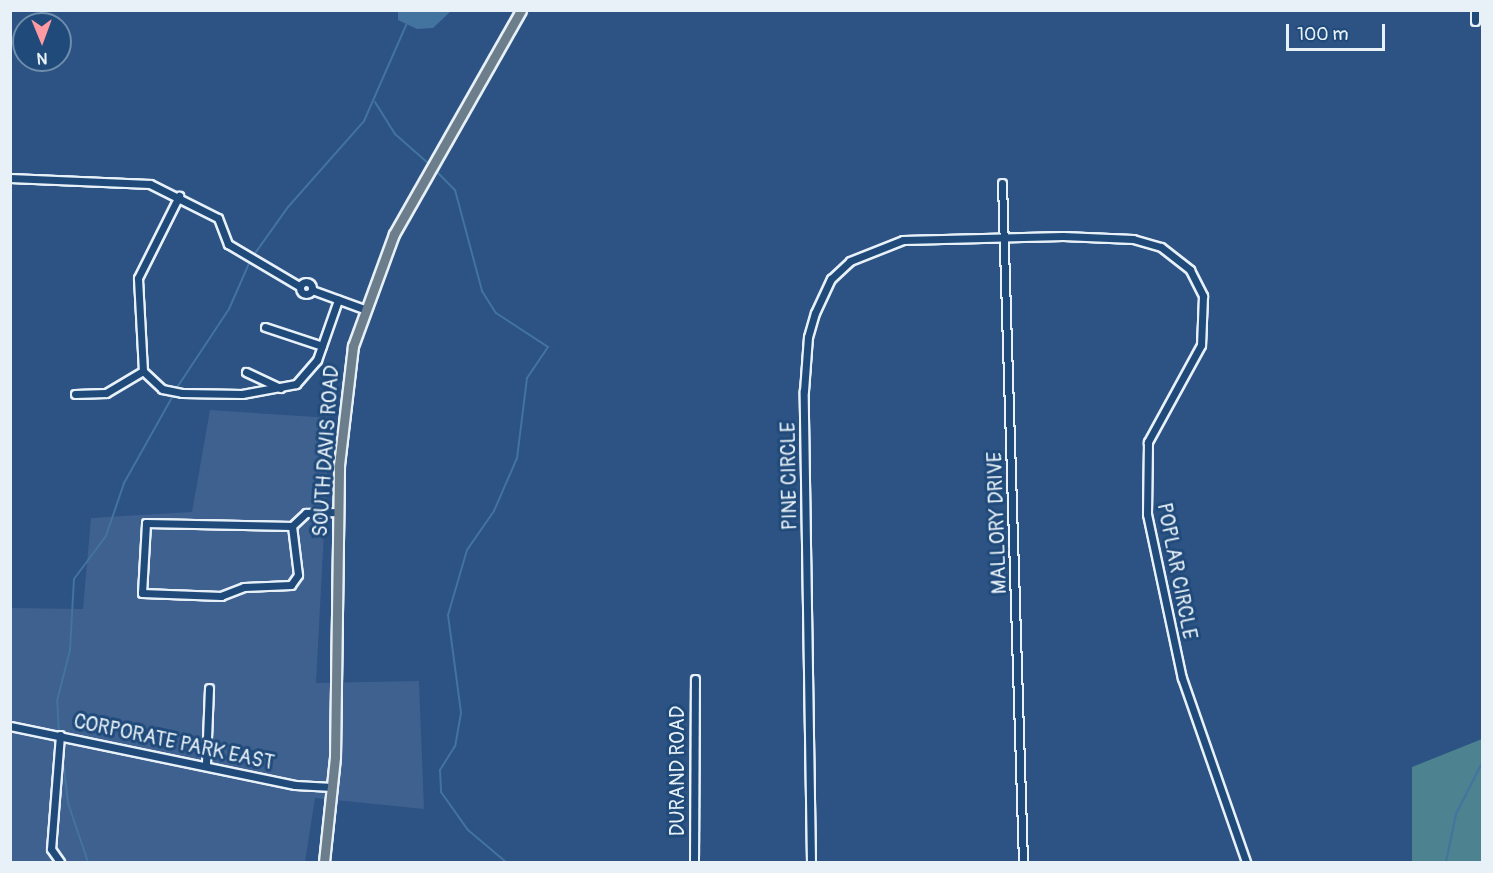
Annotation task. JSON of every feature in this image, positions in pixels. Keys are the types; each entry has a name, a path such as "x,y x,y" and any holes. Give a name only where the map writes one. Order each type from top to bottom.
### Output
{"main road":[{"name":"SOUTH DAVIS ROAD","path":"324,862 332,787 338,512 347,378 364,309 408,208 521,10"}],"street":[{"path":"1475,10 1476,21"},
{"path":"10,178 129,178 179,196 218,218 228,244 299,286 305,294 312,290 364,309"},
{"name":"MALLORY DRIVE","path":"1002,183 1023,862"},
{"path":"179,196 138,278 143,371 162,389 182,393 280,388 308,377 338,300"},
{"name":"POPLAR CIRCLE","path":"1005,241 1063,236 1143,241 1178,258 1200,287 1204,336 1148,442 1147,514 1182,678 1246,862"},
{"name":"PINE CIRCLE","path":"811,862 808,337 831,279 850,261 903,240 1005,241"},
{"path":"265,327 322,346"},
{"path":"75,394 106,393 143,371"},
{"path":"246,372 280,388"},
{"path":"292,526 298,576 291,585 243,587 221,596 142,593 146,523 292,526 306,513 338,512"},
{"name":"DURAND ROAD","path":"694,862 695,679"},
{"path":"206,763 209,688"},
{"name":"CORPORATE PARK EAST","path":"10,726 206,763 295,785 332,787"},
{"path":"60,735 51,849 60,862"}],"shaded area":[{"path":"398,10 451,11 433,28 417,29 398,20"},
{"path":"210,410 330,418 316,683 419,681 424,809 315,798 305,862 11,862 11,608 83,609 91,518 192,512"}],"green space":[{"path":"1482,739 1482,862 1412,862 1412,767"}],"waterway":[{"path":"176,389 229,309 251,259 288,207 364,121 407,23"},
{"path":"375,102 395,134 429,164"},
{"path":"433,168 455,190 482,291 496,313 548,347 527,378 517,458 494,511 467,550 448,615 461,713 455,746 440,770 441,792 468,830 506,862"},
{"path":"59,735 57,701 70,650 74,579 106,536 124,483 174,394"},
{"path":"62,749 68,803 88,862"},
{"path":"1446,862 1456,814 1482,763"}]}
